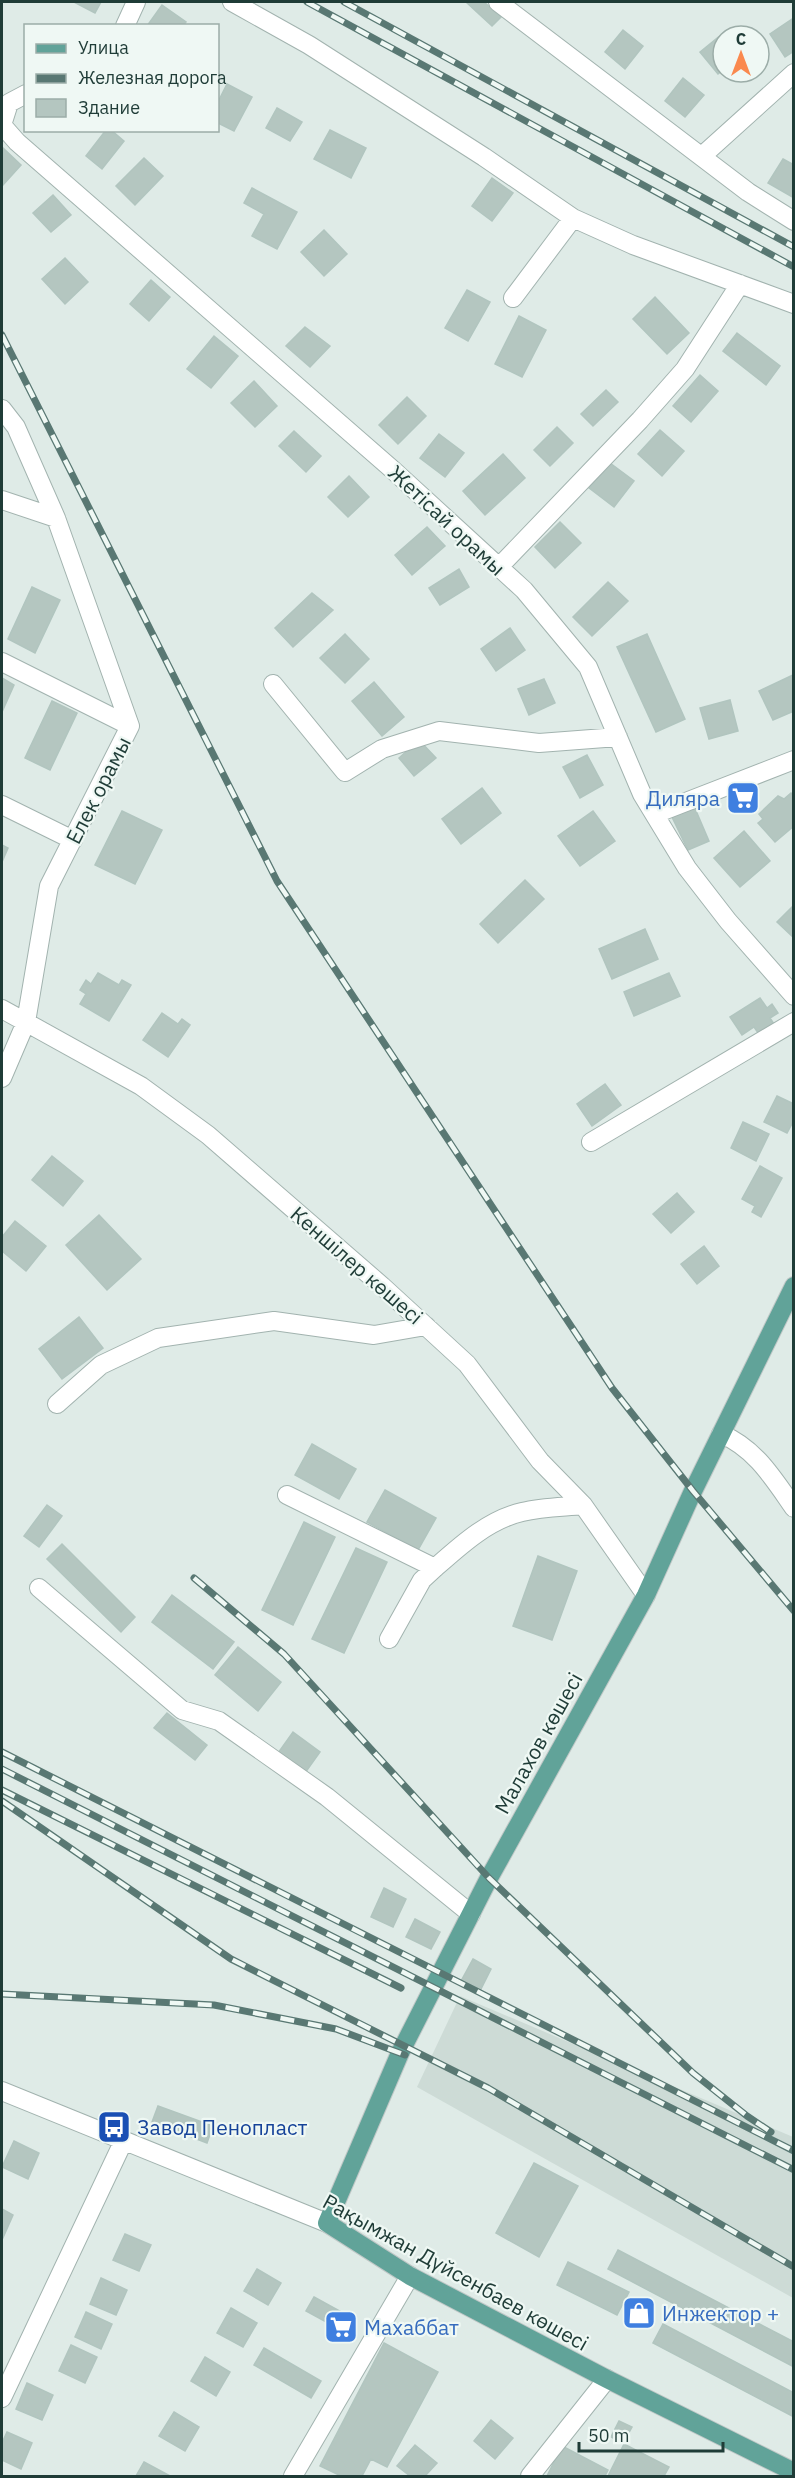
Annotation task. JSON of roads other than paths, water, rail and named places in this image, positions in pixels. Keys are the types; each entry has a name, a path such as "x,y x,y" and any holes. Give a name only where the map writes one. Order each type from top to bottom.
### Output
{"main road":[{"name":"Малахов көшесі","path":"327,2223 400,2053 471,1914 646,1594 794,1286"},
{"name":"Рақымжан Дүйсенбаев көшесі","path":"327,2223 410,2276 607,2379 794,2472"}],"street":[{"path":"126,24 136,2"},
{"path":"232,2 309,45 484,157 573,218 633,245 794,304"},
{"path":"498,2 748,192 794,221"},
{"path":"702,156 794,73"},
{"name":"Жетісай орамы","path":"24,95 9,103 2,125 17,142 384,462 524,590 588,667 642,794 687,868 728,921 794,996"},
{"path":"513,298 573,218"},
{"path":"499,567 632,429 686,369 740,284"},
{"name":"Елек орамы","path":"2,409 16,427 56,518 130,726 49,886 26,1022 2,1078"},
{"path":"2,500 56,518"},
{"path":"2,662 130,726"},
{"path":"273,684 345,772 382,749 439,731 539,743 618,737"},
{"path":"655,814 794,760"},
{"path":"2,805 73,840"},
{"name":"Кеншілер көшесі","path":"2,1009 141,1086 208,1135 426,1326 467,1364 540,1461 584,1505 646,1594"},
{"path":"591,1142 794,1022"},
{"path":"57,1404 101,1365 158,1338 274,1321 374,1335 426,1326"},
{"path":"721,1434 738,1441 753,1455 770,1473 794,1508"},
{"path":"287,1495 435,1568"},
{"path":"389,1639 422,1580 463,1543 494,1522 522,1512 584,1505"},
{"path":"39,1588 182,1710 219,1721 327,1797 471,1914"},
{"name":"Рақымжан Дүйсенбаев көшесі","path":"2,2091 327,2223"},
{"path":"2,2398 124,2140"},
{"path":"293,2476 410,2276"},
{"path":"530,2476 607,2379"}],"railway":[{"path":"307,2 794,267"},
{"path":"344,2 794,247"},
{"path":"2,335 277,881 612,1388 693,1491 794,1611"},
{"path":"194,1578 284,1654 489,1878 693,2073 771,2132"},
{"path":"2,1752 794,2151"},
{"path":"2,1769 794,2170"},
{"path":"2,1790 401,1988"},
{"path":"2,1801 231,1959 488,2088 794,2267"},
{"path":"2,1994 214,2005 336,2029 405,2055"}],"place":[{"name":"Диляра","path":"743,798"},
{"name":"Завод Пенопласт","path":"114,2127"},
{"name":"Инжектор +","path":"639,2313"},
{"name":"Махаббат","path":"341,2327"}]}
